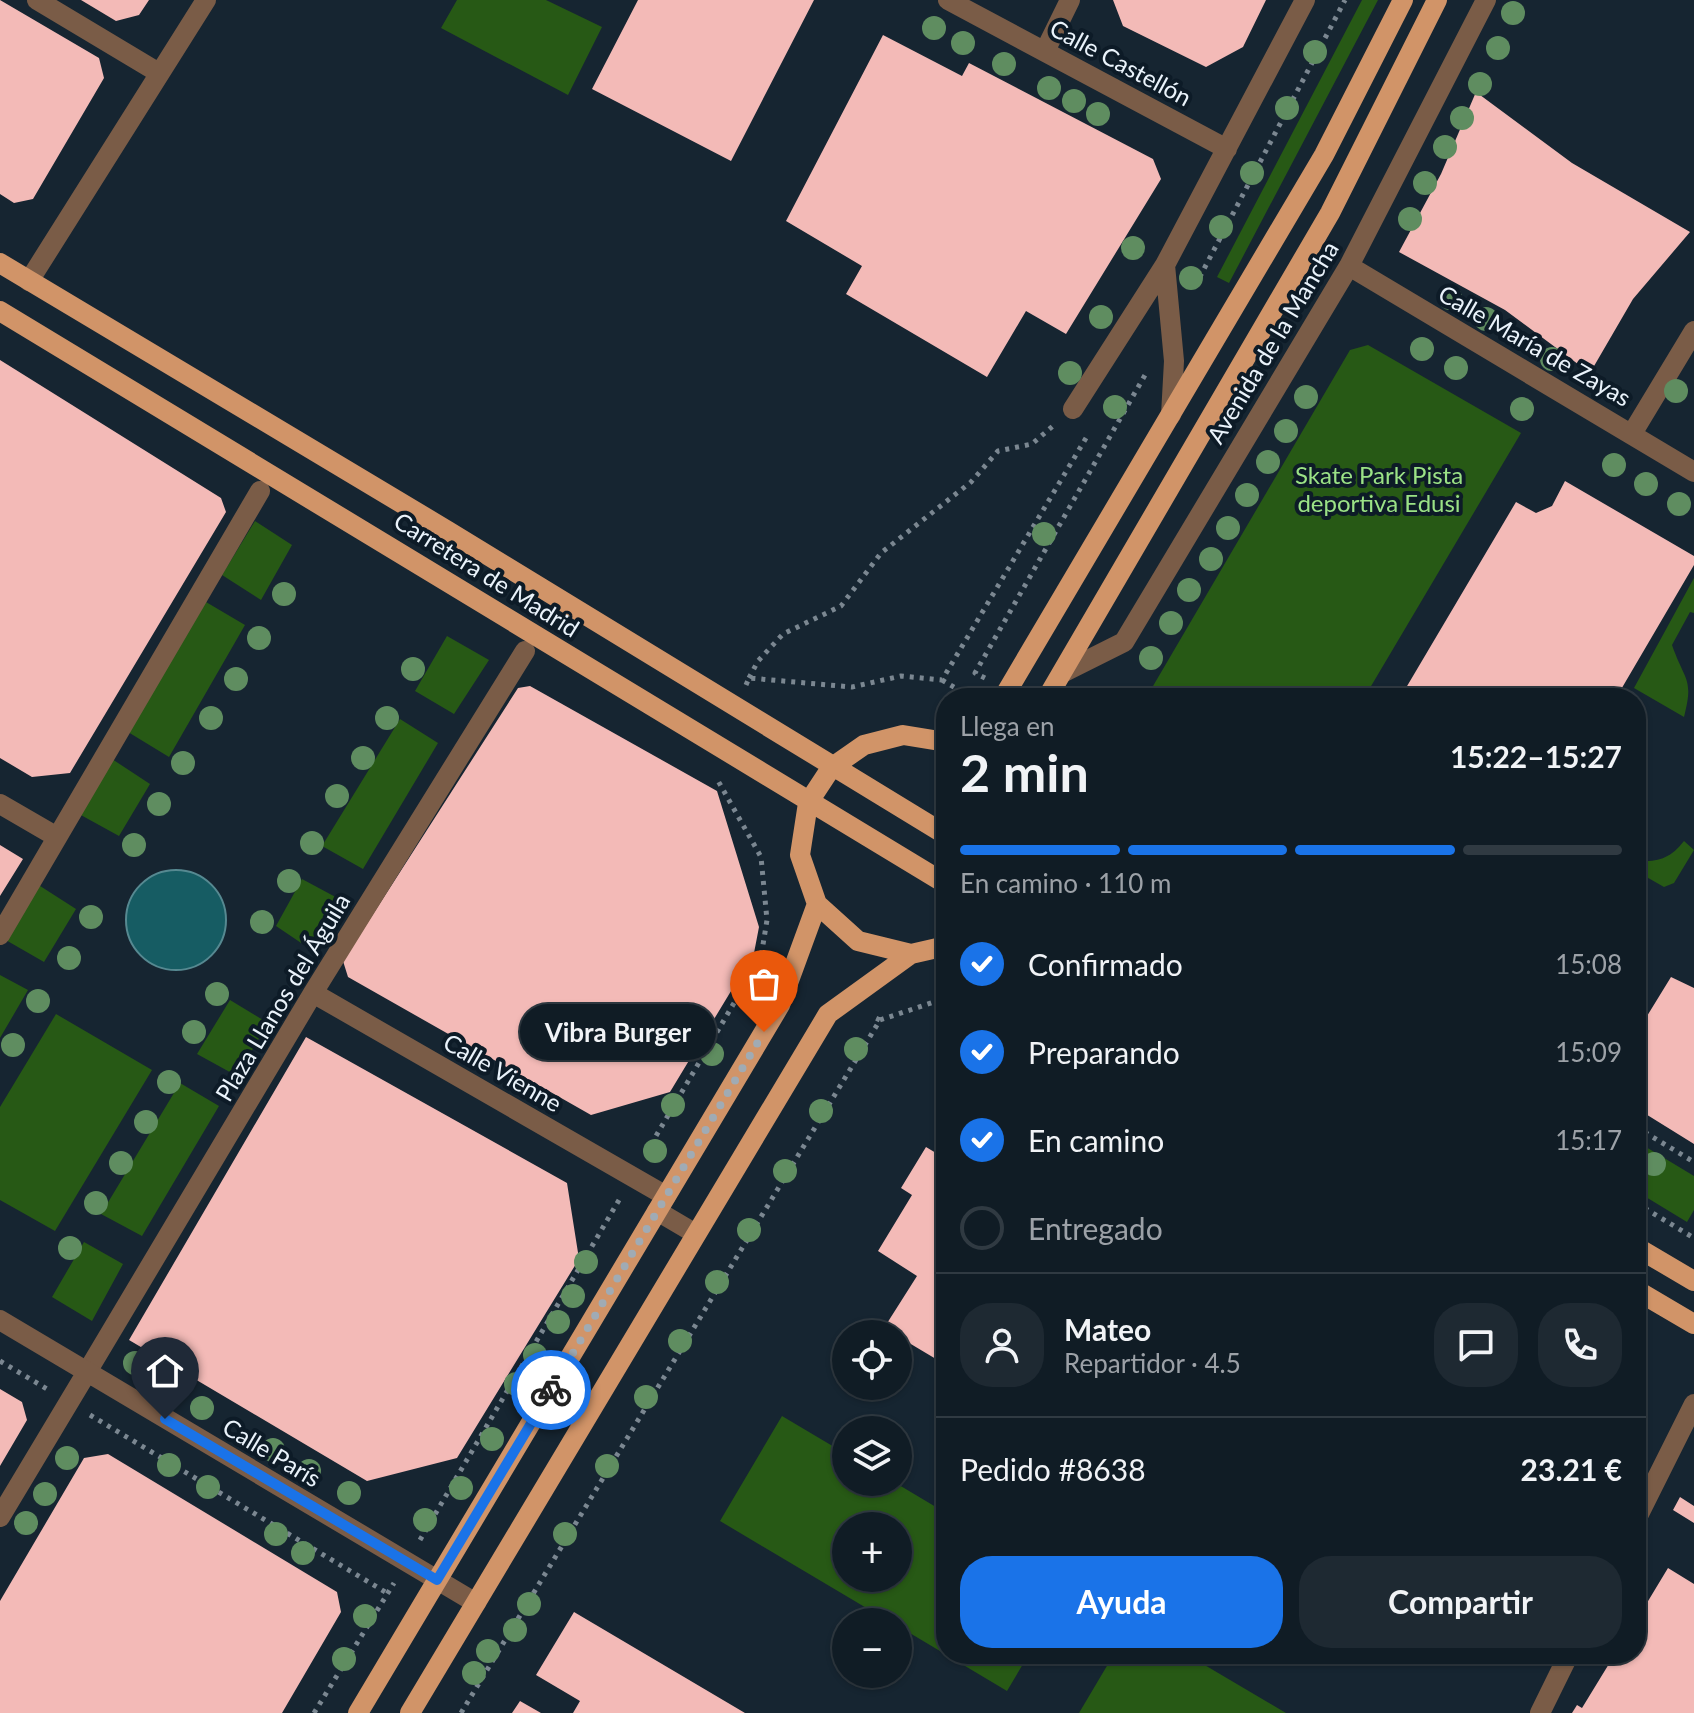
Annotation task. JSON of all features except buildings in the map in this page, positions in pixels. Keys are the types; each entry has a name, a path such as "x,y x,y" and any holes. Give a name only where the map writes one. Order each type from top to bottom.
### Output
{"main road":[{"name":"Avenida de la Mancha","path":"1009,688 1324,155 1403,0"},
{"name":"Avenida de la Mancha","path":"1053,688 1330,213 1437,0"},
{"name":"Carretera de Madrid","path":"0,263 448,531 831,768 936,829"},
{"name":"Carretera de Madrid","path":"0,311 936,878"},
{"path":"911,954 858,941 817,904 800,855 808,803 831,768 864,745 903,735 936,738"},
{"path":"358,1713 780,1005 817,904"},
{"path":"410,1713 828,1014 911,954 936,948"},
{"path":"1646,1253 1694,1281"},
{"path":"1646,1296 1694,1324"}],"street":[{"path":"37,0 159,73"},
{"path":"29,281 206,0"},
{"name":"Calle Castellón","path":"948,0 1227,149"},
{"path":"1045,51 1070,0"},
{"path":"1073,409 1165,265 1305,0"},
{"name":"Avenida de la Mancha","path":"1062,673 1124,642 1349,266 1486,0"},
{"name":"Avenida de la Mancha","path":"1165,265 1174,361 1171,415"},
{"name":"Calle María de Zayas","path":"1349,266 1633,432 1694,472"},
{"path":"1633,432 1694,331"},
{"path":"0,935 260,491"},
{"name":"Plaza Llanos del Águila","path":"0,1517 313,993 525,651"},
{"path":"0,804 57,837"},
{"name":"Calle Vienne","path":"313,993 662,1204"},
{"path":"662,1204 696,1234"},
{"name":"Calle París","path":"0,1320 476,1603"},
{"path":"1646,1500 1694,1404"},
{"path":"1540,1713 1564,1664"}],"path":[{"path":"749,678 758,661 783,634 841,606 881,553 971,482 998,451 1032,444 1073,409"},
{"path":"942,680 955,688"},
{"path":"761,957 791,974"},
{"path":"461,1713 880,1020 936,1001"},
{"path":"844,1003 880,1020"},
{"path":"1646,1133 1694,1162"},
{"path":"1646,1209 1694,1238"},
{"path":"0,1361 387,1593"}],"green space":[{"path":"457,0 546,0 602,27 568,95 441,28"},
{"path":"1362,0 1378,0 1229,283 1217,277"},
{"name":"Skate Park Pista deportiva Edusi","path":"1368,345 1521,433 1370,688 1152,688 1350,350"},
{"path":"255,521 292,545 261,600 222,575"},
{"path":"1694,578 1694,613 1690,612 1672,645 1688,687 1684,717 1646,695 1646,688 1634,688"},
{"path":"206,602 245,625 169,757 128,732"},
{"path":"447,636 489,660 454,714 415,691"},
{"path":"400,719 438,743 363,869 322,846"},
{"path":"112,759 150,784 119,836 79,814"},
{"path":"1684,841 1694,850 1674,883 1664,887 1646,877 1646,861 1674,852"},
{"path":"302,879 343,901 313,951 276,926"},
{"path":"37,884 76,909 44,962 4,939"},
{"path":"0,975 28,990 0,1038"},
{"path":"230,1000 268,1023 237,1076 197,1054"},
{"path":"56,1014 152,1070 55,1231 0,1200 0,1107"},
{"path":"180,1083 219,1106 142,1236 101,1214"},
{"path":"1646,1147 1694,1176 1694,1210 1687,1222 1646,1197"},
{"path":"84,1242 123,1264 92,1321 52,1297"},
{"path":"782,1416 832,1446 832,1496 912,1496 912,1493 936,1507 936,1649 912,1634 912,1608 866,1608 840,1592 912,1592 912,1512 832,1512 832,1588 720,1521"},
{"path":"962,1664 1023,1664 1007,1691"},
{"path":"1108,1664 1203,1664 1286,1713 1079,1713"}],"shaded area":[{"path":"176,870 195,873 212,884 223,901 226,920 223,939 212,956 195,967 176,970 157,967 140,956 129,939 126,920 129,901 140,884 157,873"}],"way so far":[{"path":"551,1390 764,1032"}],"place":[{"name":"Vibra Burger","path":"764,1032"}],"route":[{"path":"165,1419 437,1580 551,1390"}]}
